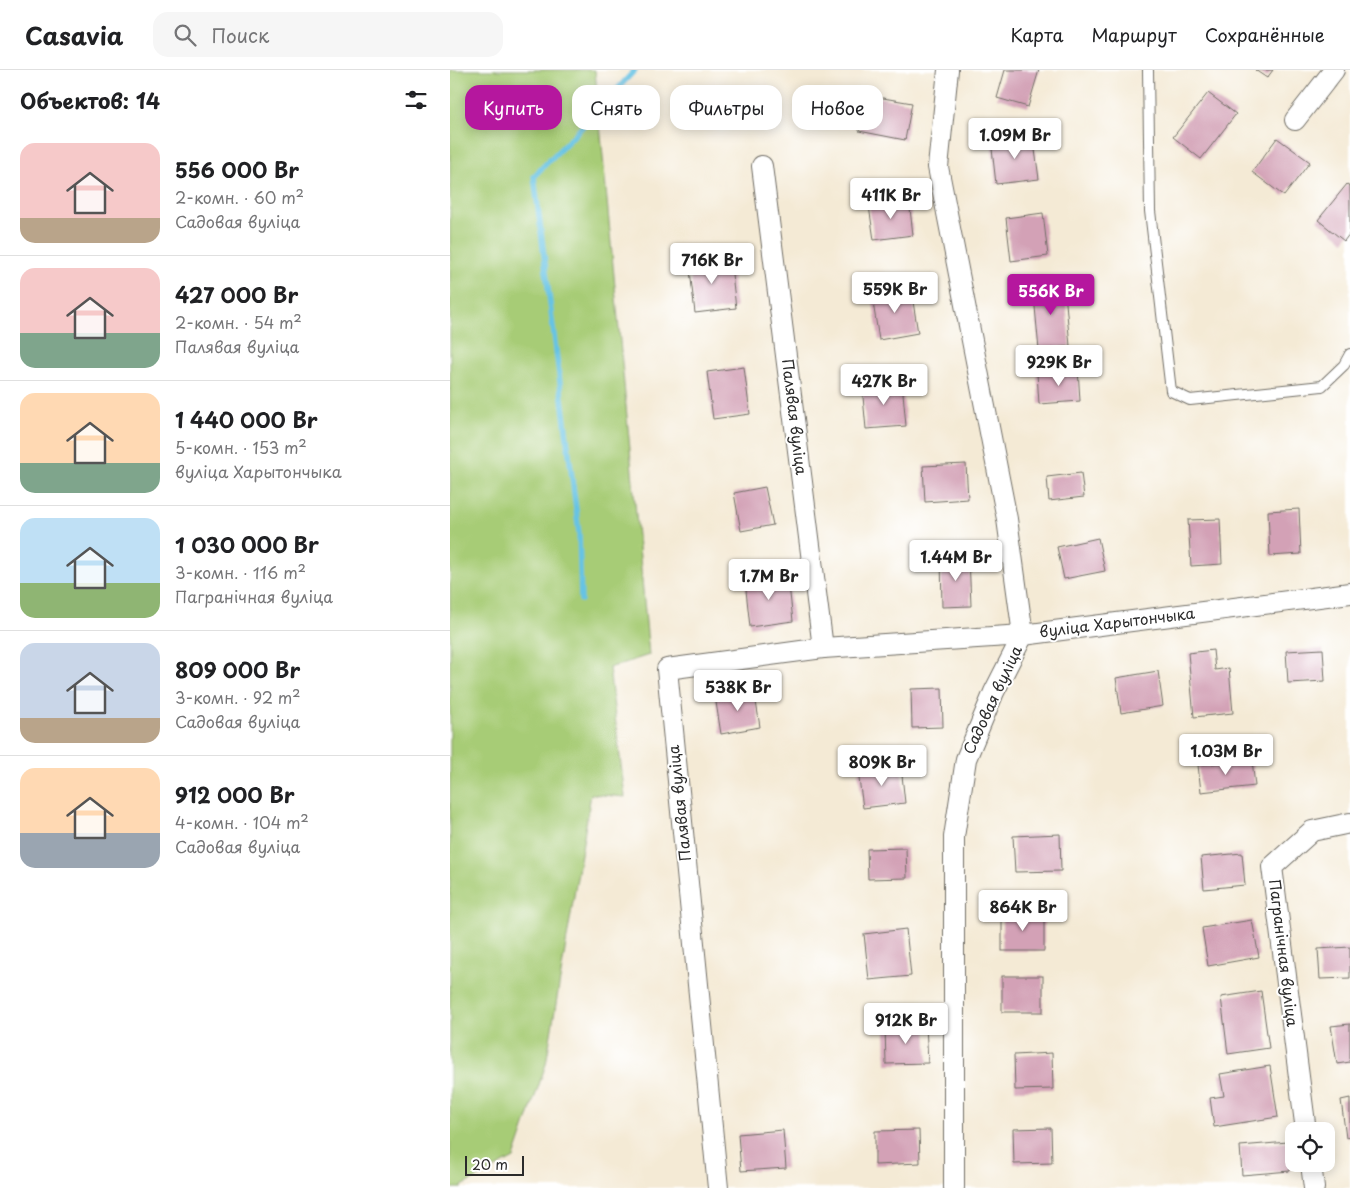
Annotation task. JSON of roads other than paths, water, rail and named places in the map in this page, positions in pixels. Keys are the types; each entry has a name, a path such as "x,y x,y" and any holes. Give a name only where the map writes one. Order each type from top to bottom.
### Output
{"street":[{"name":"Садовая вуліца","path":"948,70 938,167 1007,520 1024,635 994,692 966,759 954,837 954,1188"},
{"path":"1295,120 1334,70"},
{"name":"Палявая вуліца","path":"718,1188 667,670 823,648 762,166"},
{"name":"вуліца Харытончыка","path":"823,648 1024,635 1350,593"},
{"name":"Пагранічная вуліца","path":"1305,1122 1272,867 1312,831 1350,823"},
{"path":"1312,1172 1314,1188"}],"lane":[{"path":"1148,70 1150,211 1171,390 1190,400 1322,386 1344,364 1350,354"}],"waterway":[{"path":"581,600 579,533 534,176 635,70"}]}
